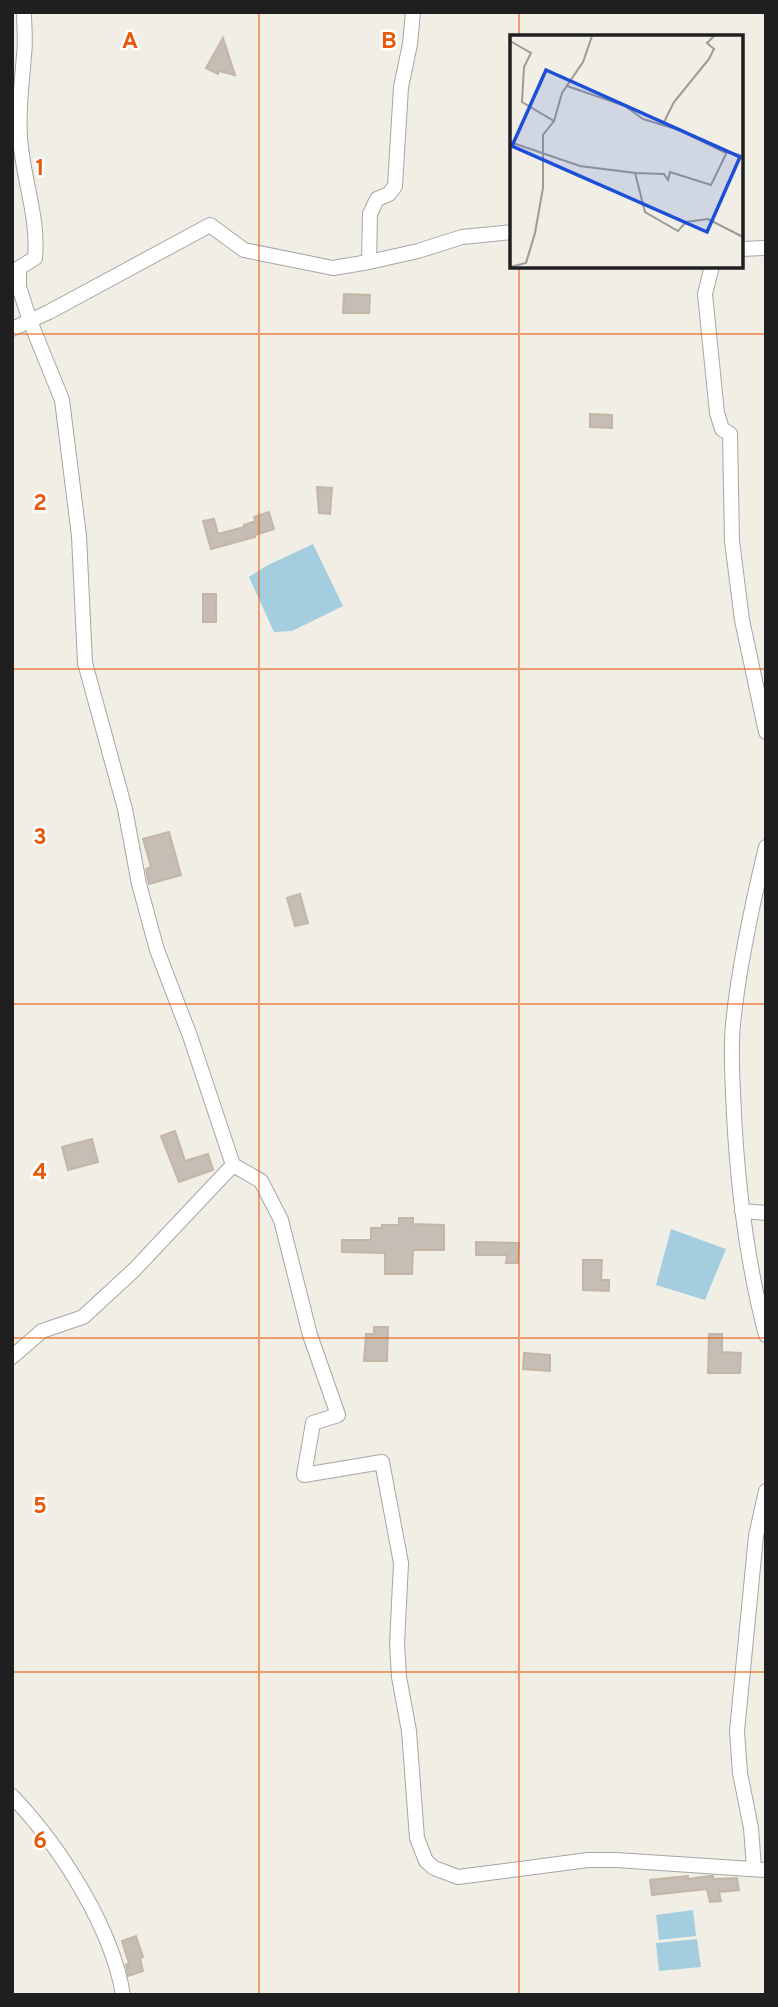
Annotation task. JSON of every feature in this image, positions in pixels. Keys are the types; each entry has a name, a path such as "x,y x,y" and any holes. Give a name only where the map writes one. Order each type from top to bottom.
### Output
{"street":[{"path":"24,12 25,52 19,98 20,138 34,216 36,247 34,258 19,268 19,287 62,400 79,536 85,663 125,809 139,884 158,950 233,1165 261,1181 281,1220 310,1335 338,1415 313,1423 304,1475 382,1462 401,1563 397,1644 399,1677 409,1731 415,1825 420,1852 426,1861 434,1868 458,1877 588,1860 760,1869 740,1773 737,1731 756,1536 766,1491"},
{"path":"369,262 370,214 377,199 389,194 395,186 401,87 413,12"},
{"path":"12,329 210,225 244,250 332,268 418,251 462,237 510,232"},
{"path":"743,249 766,248"},
{"path":"712,268 705,294 717,413 722,429 730,434 732,541 742,620 766,732"},
{"path":"766,847 746,938 733,1026 733,1093 738,1185 753,1286 766,1335"},
{"path":"12,1357 42,1331 83,1317 135,1270 233,1165"},
{"path":"742,1211 766,1213"},
{"path":"12,1796 27,1811 89,1899 119,1969 123,1995"}],"water":[{"path":"313,544 343,606 292,631 274,632 249,577"},
{"path":"671,1229 726,1249 705,1300 656,1285"},
{"path":"693,1910 696,1936 659,1940 656,1915"},
{"path":"697,1939 701,1967 659,1971 656,1943"}],"building":[{"path":"223,38 235,75 219,71 218,74 206,68"},
{"path":"344,294 370,295 369,313 343,313"},
{"path":"590,414 612,415 612,428 590,427"},
{"path":"317,487 332,488 330,514 319,513"},
{"path":"269,512 274,529 211,549 203,521 214,519 218,534 244,527 256,521 254,517"},
{"path":"203,594 216,594 216,622 203,622"},
{"path":"169,832 181,875 149,884 146,869 151,867 143,839"},
{"path":"300,894 308,923 295,926 287,898"},
{"path":"175,1131 185,1161 208,1154 213,1170 179,1182 161,1136"},
{"path":"92,1139 98,1162 68,1170 62,1147"},
{"path":"399,1218 413,1218 413,1224 444,1225 444,1250 413,1250 412,1274 385,1274 385,1253 342,1252 342,1240 371,1240 371,1228 399,1225"},
{"path":"476,1242 519,1243 518,1263 506,1263 507,1255 476,1255"},
{"path":"583,1260 602,1260 601,1280 609,1280 609,1291 583,1290"},
{"path":"374,1327 388,1327 387,1361 364,1361 366,1334 374,1334"},
{"path":"709,1334 722,1334 722,1352 741,1353 740,1373 708,1373"},
{"path":"524,1353 550,1355 550,1371 523,1369"},
{"path":"688,1876 688,1879 709,1876 713,1876 713,1879 737,1878 739,1890 719,1892 721,1901 710,1902 707,1889 652,1895 650,1880"},
{"path":"136,1936 143,1957 140,1958 143,1971 128,1976 126,1965 129,1963 122,1941"}]}
